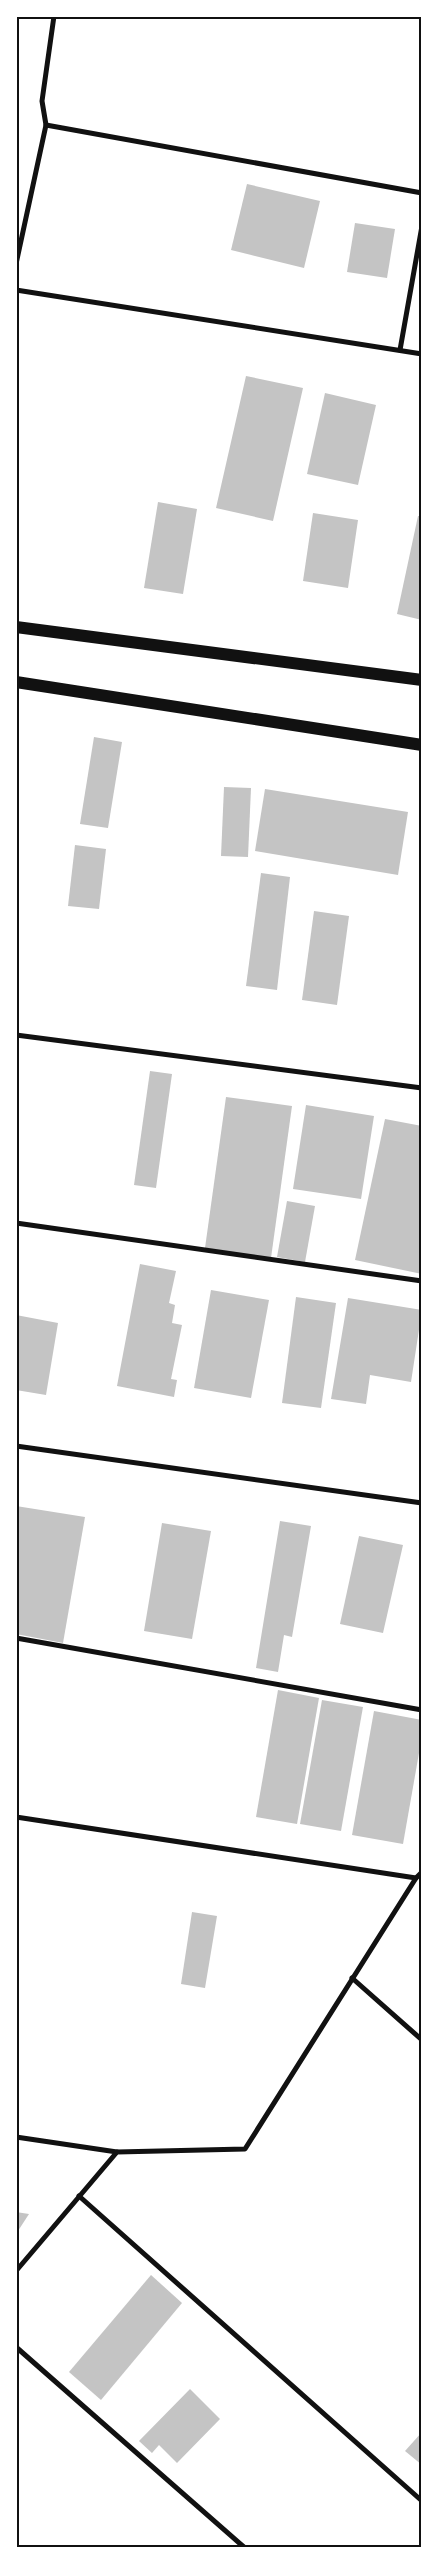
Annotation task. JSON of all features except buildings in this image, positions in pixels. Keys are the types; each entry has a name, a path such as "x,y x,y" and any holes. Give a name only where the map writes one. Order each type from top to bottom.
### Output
{"main road":[{"path":"16,627 422,680"},
{"path":"16,682 422,745"}],"street":[{"path":"16,264 46,125 42,101 54,16"},
{"path":"46,125 422,193"},
{"path":"400,350 422,226"},
{"path":"16,290 422,354"},
{"path":"16,1035 422,1088"},
{"path":"16,1224 422,1281"},
{"path":"16,1446 422,1504"},
{"path":"16,1638 422,1710"},
{"path":"16,1818 416,1878"},
{"path":"16,2137 117,2152 244,2149 416,1878 422,1872"},
{"path":"352,1978 422,2040"},
{"path":"16,2270 117,2152"},
{"path":"79,2196 422,2501"},
{"path":"16,2347 245,2548"}]}
